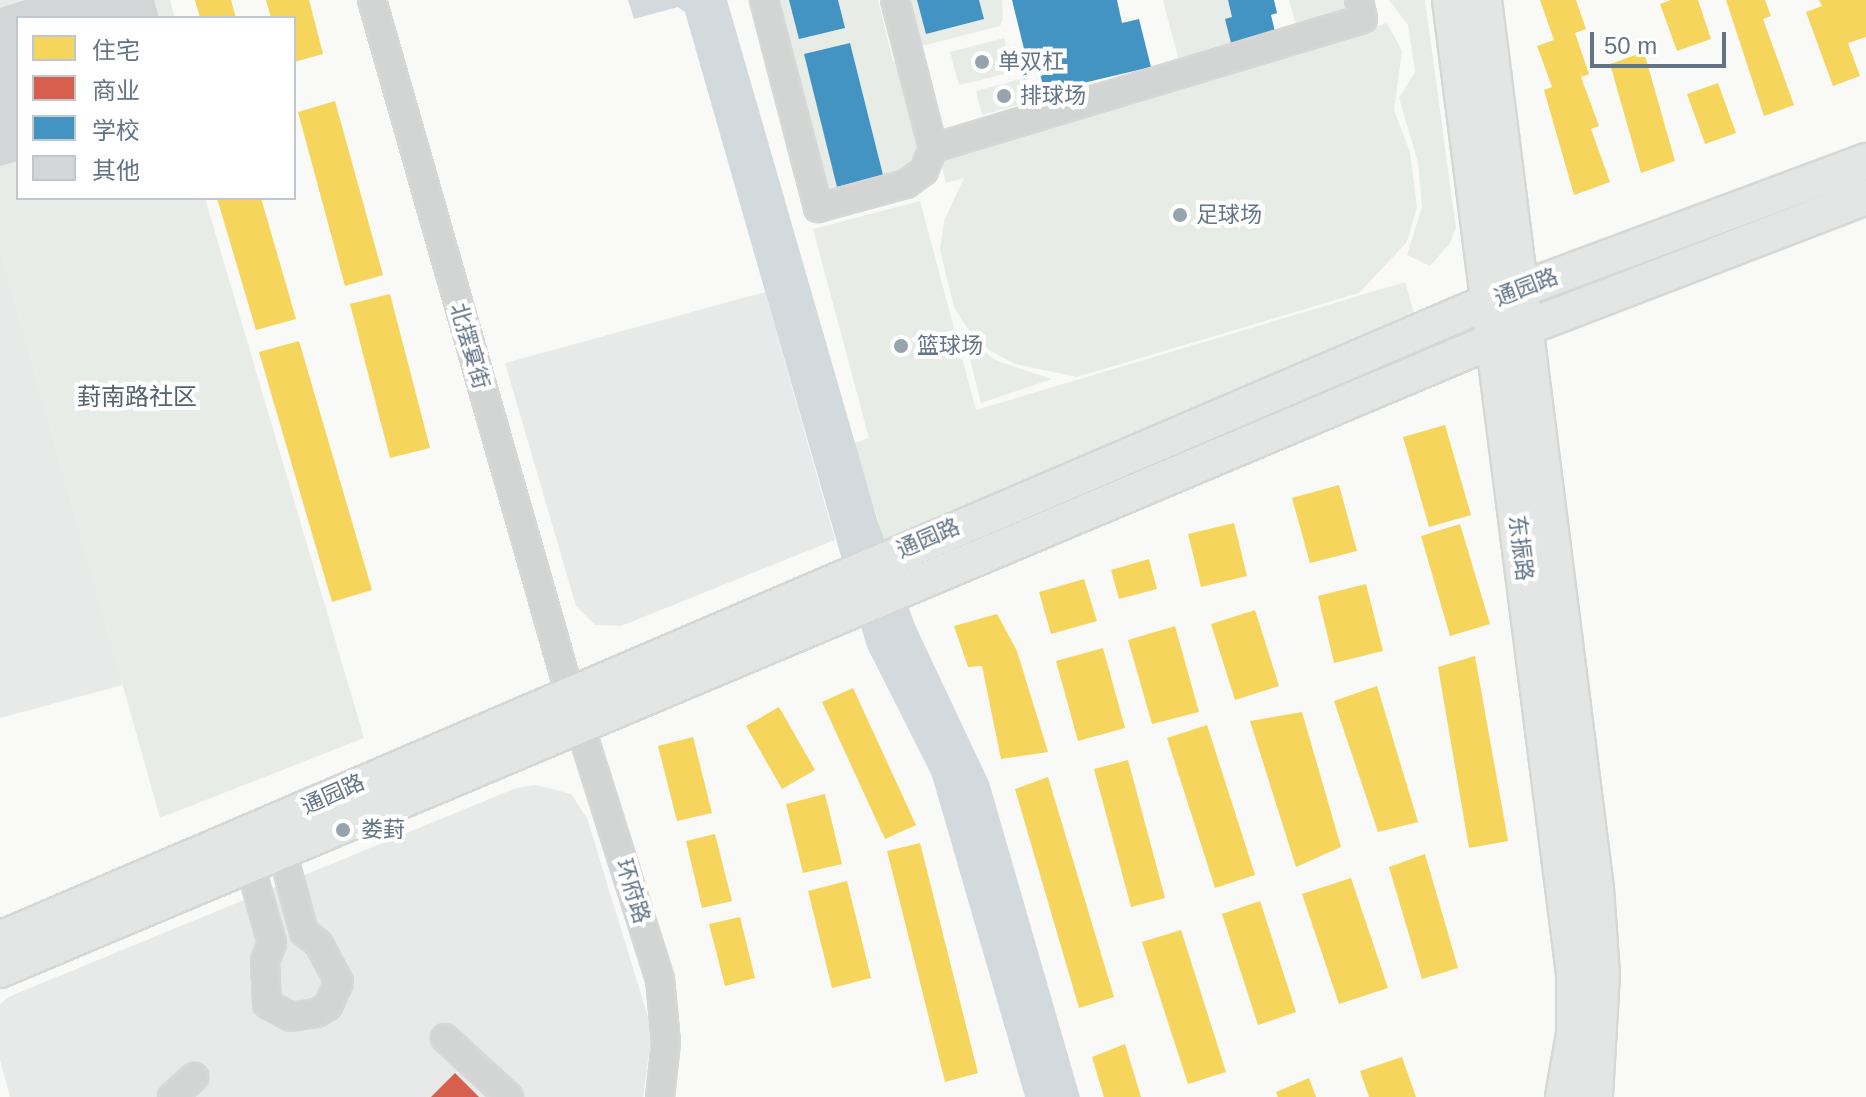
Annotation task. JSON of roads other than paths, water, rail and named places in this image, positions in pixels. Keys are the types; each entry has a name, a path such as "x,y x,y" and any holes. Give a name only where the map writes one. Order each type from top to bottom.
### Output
{"main road":[{"name":"东振路","path":"1450,0 1574,974 1574,1034 1563,1097"},
{"name":"东振路","path":"1484,0 1596,889 1602,974 1595,1097"},
{"name":"通园路","path":"0,939 569,691 1490,301 1866,161"},
{"name":"通园路","path":"0,970 1525,327 1866,197"}],"street":[{"name":"北摆宴街","path":"372,0 569,691"},
{"path":"764,0 818,208 906,184 924,171 933,148 895,0"},
{"path":"933,148 1363,19 1359,0"},
{"name":"环府路","path":"569,691 660,979 666,1042 660,1097"},
{"path":"250,865 272,943 265,961 267,1004 291,1017 317,1013 328,1006 339,982 319,944 304,932 282,851"},
{"path":"445,1038 509,1097"},
{"path":"172,1097 194,1077"}],"place":[{"name":"单双杠","path":"982,62"},
{"name":"排球场","path":"1004,96"},
{"name":"足球场","path":"1180,215"},
{"name":"篮球场","path":"901,346"},
{"name":"娄葑","path":"343,830"}],"district":[{"name":"葑南路社区","path":"137,397"}]}
